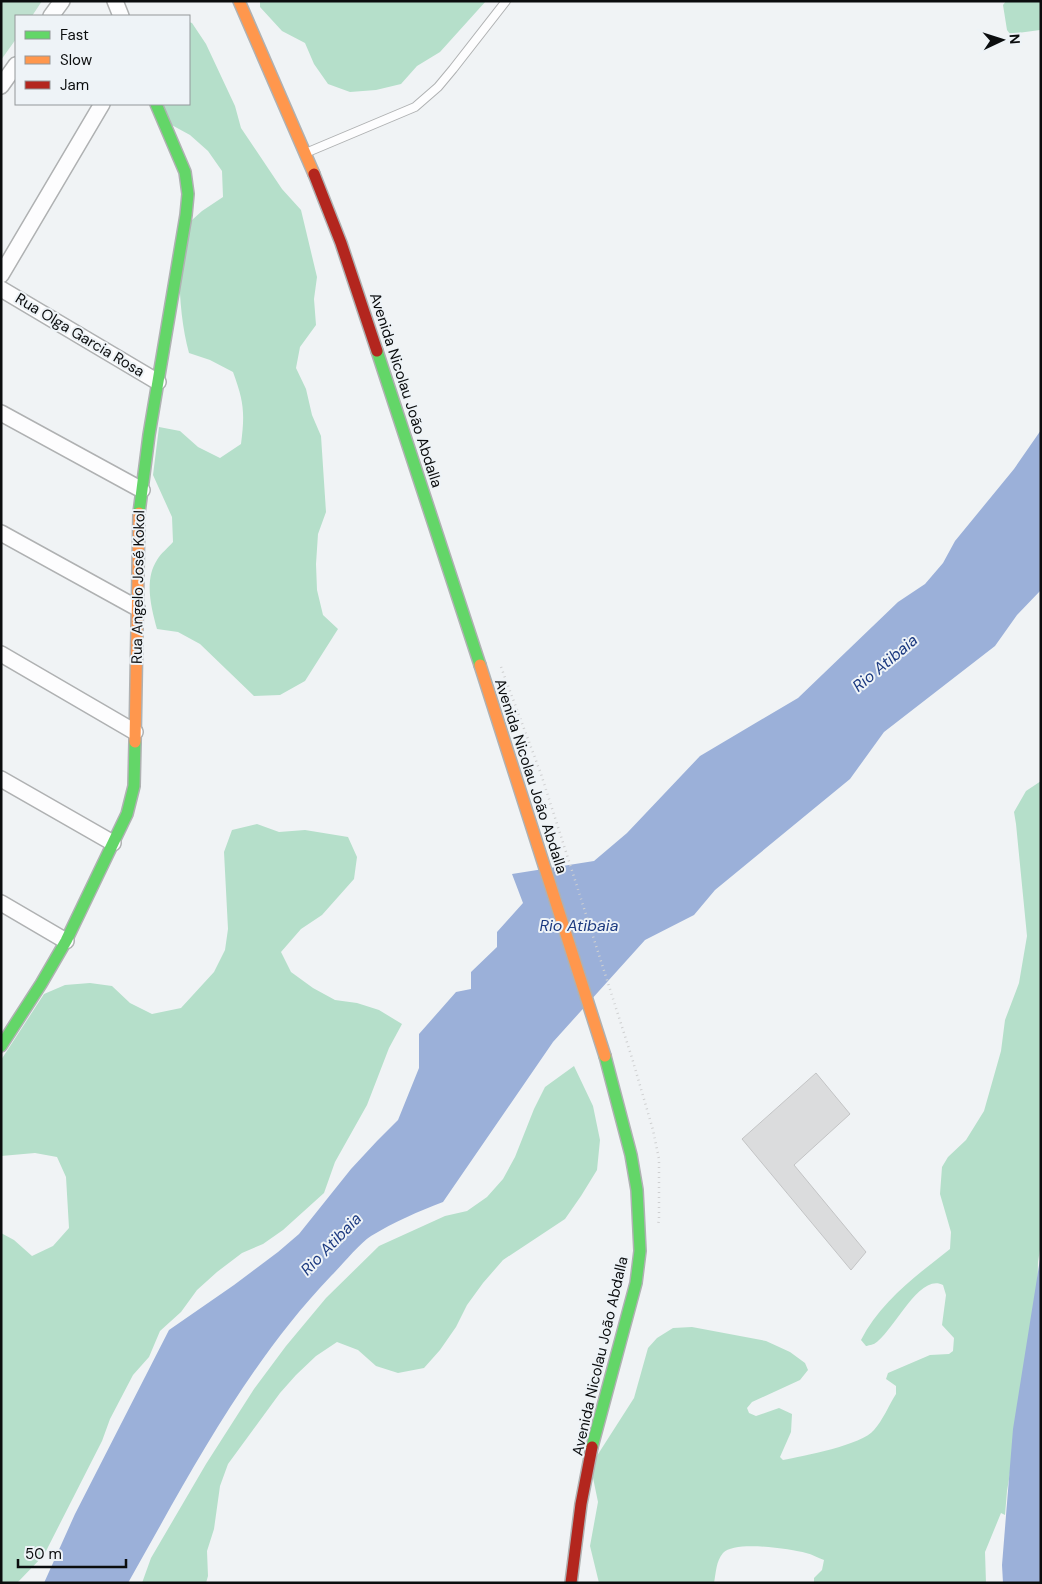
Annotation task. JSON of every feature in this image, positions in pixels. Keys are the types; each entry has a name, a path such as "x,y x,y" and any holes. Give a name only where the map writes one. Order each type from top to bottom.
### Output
{"main road":[{"name":"Avenida Nicolau João Abdalla","path":"239,1 306,153 341,243 518,783 608,1066 631,1155 637,1190 640,1251 636,1283 593,1444 582,1496 571,1583"},
{"name":"Rua Angelo José Kokol","path":"1,1046 6,1030 42,984 66,940 127,814 134,786 138,519 188,194 185,172 156,105"}],"street":[{"path":"52,15 62,1"},
{"path":"115,1 120,15"},
{"path":"1,86 15,66"},
{"path":"1,275 101,105"},
{"name":"Rua Olga Garcia Rosa","path":"1,288 158,382"},
{"path":"1,413 142,490"},
{"path":"1,533 137,608"},
{"path":"1,654 135,732"},
{"path":"1,779 113,843"},
{"path":"1,903 66,940"}],"lane":[{"path":"306,153 415,106 454,69 506,1"}],"path":[{"path":"541,774 632,1058"}],"green space":[{"path":"1,1 42,1 33,15 15,15 15,40 1,60"},
{"path":"260,1 486,1 440,52 417,66 401,84 376,90 350,92 328,84 314,64 305,43 282,31 260,7"},
{"path":"1006,1 1041,1 1041,32 1040,30 1010,34 1007,30 1003,5"},
{"path":"190,22 206,44 235,106 241,128 282,189 301,210 317,277 314,299 316,325 300,347 296,368 306,389 312,415 321,436 326,512 318,534 317,590 323,615 338,629 305,681 280,695 254,696 200,644 178,632 157,629 151,603 150,585 153,568 159,557 173,542 172,517 153,475 159,427 180,431 198,447 220,458 241,444 243,424 243,408 233,372 210,360 189,353 181,308 179,275 182,229 202,211 223,197 222,171 208,151 190,135 168,123 152,105 190,105"},
{"path":"1041,781 1041,1243 1038,1262 1037,1310 1007,1491 1005,1515 1001,1513 985,1552 986,1583 814,1583 814,1578 822,1570 824,1560 798,1551 750,1546 729,1549 723,1553 718,1563 714,1583 599,1583 590,1546 598,1502 592,1473 593,1462 634,1398 648,1348 657,1338 673,1328 692,1327 766,1341 790,1352 805,1363 808,1370 800,1380 752,1402 747,1408 749,1413 756,1416 779,1408 792,1414 791,1432 780,1457 783,1460 845,1445 867,1435 880,1422 896,1394 896,1386 886,1379 888,1373 930,1355 949,1354 953,1351 954,1338 942,1325 946,1295 943,1285 934,1283 925,1287 916,1295 874,1344 866,1346 861,1340 869,1326 889,1301 950,1249 951,1232 940,1194 942,1167 948,1157 966,1140 984,1111 1001,1051 1005,1020 1019,983 1027,936 1014,812 1026,791"},
{"path":"257,824 279,832 305,830 348,837 357,857 354,879 322,915 301,929 281,952 291,972 313,988 335,1000 357,1003 379,1010 402,1024 389,1048 367,1105 335,1162 324,1193 283,1230 263,1244 242,1253 217,1272 197,1290 181,1312 160,1331 149,1357 133,1375 110,1419 102,1441 44,1555 17,1583 1,1583 1,1233 14,1240 32,1256 53,1246 69,1228 66,1177 57,1157 35,1153 1,1156 1,1060 44,994 65,985 90,983 112,986 130,1003 152,1014 181,1008 214,972 225,950 228,929 224,852 232,830"},
{"path":"574,1066 593,1106 600,1140 597,1170 565,1219 503,1260 483,1283 467,1305 456,1327 440,1350 424,1368 398,1373 376,1366 358,1350 337,1342 316,1356 280,1393 228,1464 220,1486 214,1529 207,1551 208,1576 206,1583 142,1583 151,1558 206,1464 254,1389 286,1346 326,1298 379,1246 445,1216 467,1211 487,1197 503,1179 515,1157 545,1087"}],"water":[{"name":"Rio Atibaia","path":"1041,430 1041,590 1017,615 995,646 884,732 850,779 715,890 694,915 645,940 553,1042 443,1202 407,1217 371,1236 331,1276 300,1310 245,1384 196,1463 128,1583 44,1583 75,1514 169,1330 234,1285 299,1234 351,1169 398,1120 419,1068 419,1034 456,992 471,989 471,972 497,947 497,932 523,903 512,874 594,861 627,833 700,756 798,698 898,602 925,584 943,563 955,541 1014,469"},
{"path":"1041,1253 1041,1583 1003,1583 1002,1565 1013,1429"}],"building":[{"path":"816,1073 850,1114 794,1165 866,1252 851,1270 742,1139"}],"traffic: fast":[{"path":"139,513 149,435 188,194 185,172 156,105"},
{"path":"377,351 480,665"},
{"path":"1,1046 66,941 127,814 134,786 135,742"},
{"path":"592,1447 636,1283 640,1251 637,1190 631,1155 605,1056"}],"traffic: slow":[{"path":"239,1 314,174"},
{"path":"135,742 139,513"},
{"path":"480,665 605,1056"}],"traffic: jam":[{"path":"314,174 341,243 377,351"},
{"path":"571,1583 581,1504 592,1447"}]}
